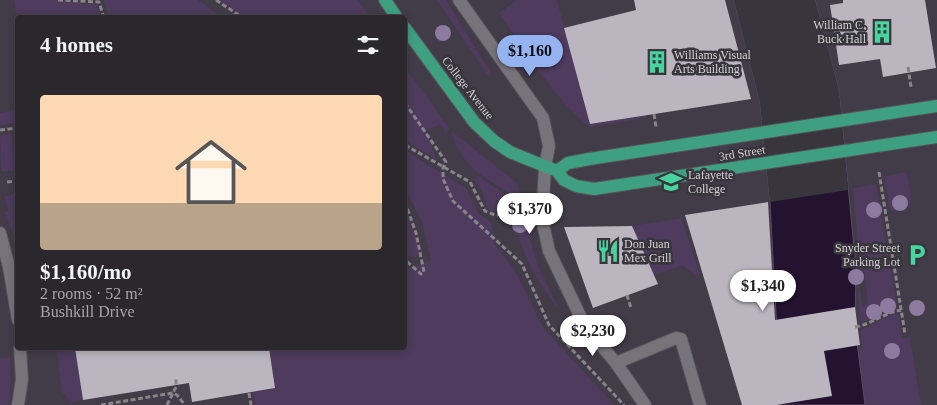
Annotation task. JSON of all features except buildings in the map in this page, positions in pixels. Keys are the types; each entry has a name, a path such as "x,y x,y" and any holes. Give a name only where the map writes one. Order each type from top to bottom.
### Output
{"main road":[{"path":"385,0 395,15"},
{"name":"College Avenue","path":"407,31 474,122 494,141 510,152 551,169"},
{"name":"3rd Street","path":"551,169 568,163 937,106"},
{"name":"3rd Street","path":"551,169 564,180 576,186 594,189 937,137"}],"street":[{"path":"460,0 542,118 549,146 551,169 542,218 549,251 585,326 616,363 645,405"},
{"path":"0,233 9,267 15,302"},
{"path":"616,363 676,338 681,339 700,405"},
{"path":"18,405 22,379 20,350"}],"path":[{"path":"58,0 99,2 103,15"},
{"path":"216,0 238,14"},
{"path":"908,67 911,88"},
{"path":"407,106 444,156 446,162 443,168 443,179 453,201 522,264 549,325 624,405"},
{"path":"654,114 656,127"},
{"path":"0,130 15,128"},
{"path":"407,146 470,182 485,211 495,215 524,215"},
{"path":"879,172 905,334"},
{"path":"7,182 15,181"},
{"path":"407,207 414,226 424,272 421,274 417,272 407,262"},
{"path":"627,296 631,308"},
{"path":"855,327 865,326 889,312 901,310"},
{"path":"167,405 176,387 176,377"},
{"path":"249,392 251,405"},
{"path":"101,405 173,393 185,405"}],"shaded area":[{"name":"Lafayette College","path":"0,0 937,0 937,405 0,405"},
{"path":"14,0 53,0 97,5 100,15 16,15"},
{"path":"104,0 198,0 219,15 108,15"},
{"path":"220,0 358,0 369,15 240,15"},
{"path":"437,0 446,0 491,73 489,77"},
{"path":"517,0 557,0 590,124 645,115 645,118 590,127 576,115 541,74 499,13"},
{"path":"734,0 815,0 839,91 856,269 855,327 865,405 781,405 770,202 760,102"},
{"path":"407,70 450,129 446,134 441,124 426,131 437,160 407,141"},
{"path":"15,110 15,123 0,125 0,113"},
{"path":"452,131 517,183 523,209 514,208 510,194 474,170 461,154"},
{"path":"11,134 15,167 13,171 1,171 0,136"},
{"path":"407,151 467,189 478,213 491,222 494,243 515,270 542,326 614,405 255,405 253,392 275,388 269,350 407,350 407,267 413,268 431,260 422,221 407,194"},
{"path":"907,172 912,201 907,208 890,211 884,176"},
{"path":"477,175 507,196 507,211 494,212 487,208 482,192 474,180"},
{"path":"876,184 897,307 886,310 859,323 858,289 860,289 863,307 868,305 864,268 860,267 853,188"},
{"path":"15,194 15,241 5,212 9,211 4,197"},
{"path":"407,213 413,225 420,254 410,258 407,254"},
{"path":"681,218 700,274 696,275 682,265 654,276 632,226"},
{"path":"516,221 525,222 538,266 560,311 545,291 526,257"},
{"path":"898,314 902,338 910,337 921,405 865,405 858,349 862,348 860,331 889,316"},
{"path":"56,350 75,350 83,400 71,402 62,392"},
{"path":"10,357 9,405 0,405 0,358"}],"pier":[{"path":"734,0 815,0 839,91 848,190 770,202 760,102"}],"place":[{"name":"William C. Buck Hall","path":"882,32"},
{"name":"Williams Visual Arts Building","path":"657,62"},
{"name":"Lafayette College","path":"671,182"},
{"name":"Don Juan Mex Grill","path":"608,251"},
{"name":"Snyder Street Parking Lot","path":"917,255"}]}
